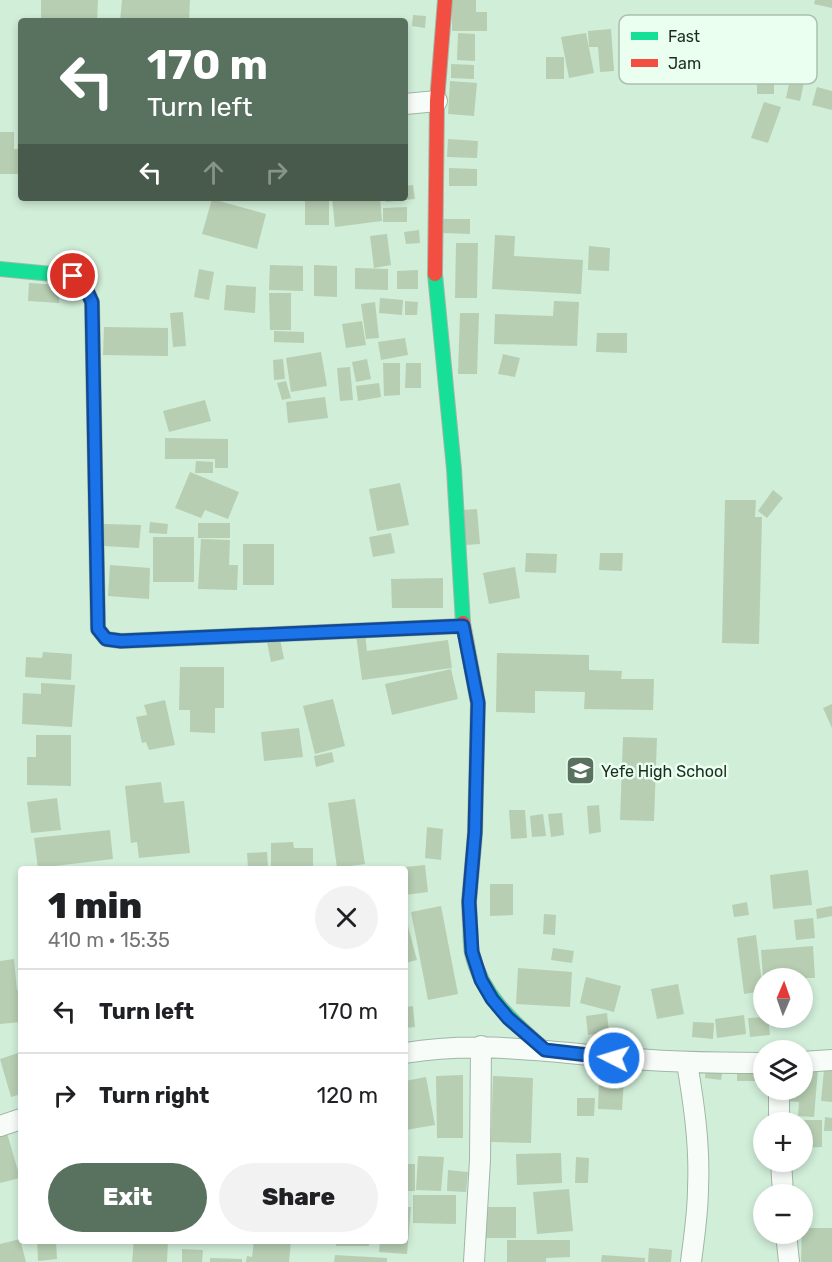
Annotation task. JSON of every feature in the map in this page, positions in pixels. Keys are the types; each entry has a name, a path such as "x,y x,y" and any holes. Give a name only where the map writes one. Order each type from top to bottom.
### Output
{"street":[{"path":"445,0 437,101 434,264 454,469 463,626 478,703 475,832 469,902 472,952 481,980 492,999 508,1018 545,1050"},
{"path":"408,104 437,101"},
{"path":"0,269 73,276 87,291 92,302 98,629 106,639 121,641 463,626"},
{"path":"474,1262 480,1160 481,1046"},
{"path":"408,1053 481,1046 687,1063 753,1063"},
{"path":"813,1061 832,1060"},
{"path":"687,1063 695,1110 698,1161 698,1188 691,1262"},
{"path":"0,1126 18,1120"},
{"path":"787,1244 789,1262"}],"building":[{"path":"41,0 98,0 97,18 41,18"},
{"path":"122,0 190,0 189,18 120,18"},
{"path":"452,0 476,0 476,12 487,12 487,31 452,31"},
{"path":"815,0 832,0 832,8 814,4"},
{"path":"413,15 426,16 425,28 412,26"},
{"path":"611,29 614,71 600,72 598,47 589,47 588,31"},
{"path":"458,33 475,34 475,61 457,60"},
{"path":"586,33 594,73 569,78 561,37"},
{"path":"546,57 564,57 564,79 546,79"},
{"path":"451,64 474,65 474,79 451,78"},
{"path":"450,81 477,83 474,116 448,114"},
{"path":"757,84 774,84 774,94 757,94"},
{"path":"789,84 804,84 800,101 786,98"},
{"path":"817,87 832,91 832,110 812,105"},
{"path":"764,102 781,107 768,143 751,138"},
{"path":"0,132 14,132 14,149 18,149 18,174 0,174"},
{"path":"448,139 478,141 477,158 447,157"},
{"path":"449,168 477,169 477,186 449,186"},
{"path":"413,185 415,199 408,200 408,186"},
{"path":"211,201 219,201 266,214 257,249 202,234"},
{"path":"305,201 329,201 329,225 305,225"},
{"path":"332,201 380,201 382,221 335,227"},
{"path":"407,207 407,222 383,222 383,208"},
{"path":"443,219 470,219 470,234 442,233"},
{"path":"419,230 420,243 406,244 404,232"},
{"path":"387,234 391,265 374,268 370,236"},
{"path":"495,235 515,236 514,256 583,260 581,294 492,289"},
{"path":"456,243 478,243 477,298 455,298"},
{"path":"589,246 610,248 609,271 588,270"},
{"path":"270,265 303,266 303,291 269,290"},
{"path":"314,265 337,266 337,297 314,296"},
{"path":"355,268 388,269 388,290 355,289"},
{"path":"199,269 214,272 209,300 194,297"},
{"path":"418,270 418,289 397,289 397,271"},
{"path":"29,283 60,285 59,303 28,301"},
{"path":"226,285 256,287 255,313 224,310"},
{"path":"269,293 291,293 291,330 270,330"},
{"path":"380,298 403,300 402,315 379,313"},
{"path":"405,301 418,302 417,315 405,315"},
{"path":"554,301 579,302 577,346 494,344 495,314 553,316"},
{"path":"375,302 379,338 366,339 361,304"},
{"path":"183,312 186,346 173,347 170,313"},
{"path":"460,313 479,313 477,374 458,374"},
{"path":"362,321 366,345 346,348 342,324"},
{"path":"104,327 168,328 168,356 103,355"},
{"path":"274,331 304,332 304,343 274,342"},
{"path":"597,333 627,333 627,353 596,352"},
{"path":"405,338 408,355 381,360 378,342"},
{"path":"321,352 327,386 291,392 286,358"},
{"path":"503,354 520,358 515,377 498,374"},
{"path":"283,359 285,379 274,380 273,360"},
{"path":"367,359 371,379 356,382 352,362"},
{"path":"383,363 400,363 400,395 384,396"},
{"path":"406,363 421,363 421,388 405,388"},
{"path":"350,367 353,400 340,401 337,368"},
{"path":"286,381 291,398 282,400 277,383"},
{"path":"379,383 381,397 358,401 356,386"},
{"path":"325,397 328,418 288,423 286,402"},
{"path":"205,400 211,421 169,432 163,411"},
{"path":"165,438 228,439 228,468 215,468 215,459 165,459"},
{"path":"196,461 213,462 213,473 195,473"},
{"path":"190,472 239,492 228,519 205,510 201,518 175,508"},
{"path":"400,483 409,525 377,531 369,489"},
{"path":"773,490 783,498 767,518 758,511"},
{"path":"725,500 756,500 755,517 762,517 759,644 722,643"},
{"path":"477,509 480,544 466,545 462,510"},
{"path":"150,522 168,524 167,534 149,533"},
{"path":"198,523 230,523 230,538 198,538"},
{"path":"104,524 141,525 139,548 103,546"},
{"path":"391,533 395,553 373,557 369,537"},
{"path":"153,537 194,537 194,582 153,582"},
{"path":"201,539 230,540 229,565 238,565 237,590 198,589"},
{"path":"243,544 274,544 274,585 243,585"},
{"path":"526,553 557,554 556,573 525,572"},
{"path":"600,553 623,553 622,571 599,570"},
{"path":"110,565 150,568 149,599 108,596"},
{"path":"515,567 520,598 489,604 483,573"},
{"path":"443,578 443,608 392,608 391,579"},
{"path":"365,634 367,651 448,640 452,668 362,680 356,635"},
{"path":"280,639 284,659 271,662 267,642"},
{"path":"43,652 72,654 71,680 25,677 26,657 42,658"},
{"path":"497,653 589,655 589,670 622,671 621,679 654,679 653,710 584,709 585,692 535,691 535,713 496,712"},
{"path":"180,667 224,667 224,708 215,708 215,733 190,732 190,710 179,710"},
{"path":"451,669 458,699 392,715 385,684"},
{"path":"41,683 75,685 72,727 22,724 23,693 41,694"},
{"path":"333,699 345,746 315,754 303,706"},
{"path":"165,700 175,745 149,750 146,742 142,743 136,717 147,715 144,705"},
{"path":"832,704 832,728 823,708"},
{"path":"299,728 303,757 264,761 261,732"},
{"path":"36,735 71,735 71,786 27,785 27,757 36,757"},
{"path":"623,737 657,738 654,821 620,820"},
{"path":"332,752 334,762 316,767 314,756"},
{"path":"161,782 164,803 184,801 190,853 139,858 137,842 131,843 125,786"},
{"path":"57,798 61,830 31,833 27,802"},
{"path":"355,799 365,864 337,866 328,803"},
{"path":"599,805 601,832 589,834 587,806"},
{"path":"509,810 525,810 527,838 511,839"},
{"path":"562,813 564,835 551,837 548,814"},
{"path":"543,814 546,836 532,837 530,816"},
{"path":"427,827 443,829 441,860 425,858"},
{"path":"110,830 113,859 38,866 34,838"},
{"path":"293,842 294,848 313,848 313,866 271,866 271,843"},
{"path":"267,852 268,866 248,866 247,853"},
{"path":"425,865 428,892 408,895 408,867"},
{"path":"808,870 812,905 773,909 770,875"},
{"path":"490,884 513,884 513,915 490,916"},
{"path":"747,902 749,915 734,917 732,905"},
{"path":"441,906 458,994 428,1000 411,912"},
{"path":"832,906 832,916 817,919 816,909"},
{"path":"544,914 556,915 555,935 543,934"},
{"path":"813,918 815,938 796,940 794,920"},
{"path":"408,926 417,960 408,962"},
{"path":"756,935 760,968 753,968 753,993 744,994 737,938"},
{"path":"813,946 815,978 813,978 813,968 762,968 761,950"},
{"path":"553,948 574,951 572,963 551,960"},
{"path":"14,959 18,990 18,1022 0,1024 0,961"},
{"path":"518,968 572,972 570,1007 516,1004"},
{"path":"586,977 621,986 614,1012 580,1003"},
{"path":"678,984 684,1014 657,1019 651,989"},
{"path":"413,1006 415,1027 408,1028 408,1007"},
{"path":"607,1013 609,1032 588,1035 586,1016"},
{"path":"744,1015 746,1034 717,1038 715,1019"},
{"path":"748,1018 753,1018 753,1028 769,1028 770,1035 750,1037"},
{"path":"693,1022 714,1023 713,1039 692,1037"},
{"path":"18,1053 18,1095 11,1097 0,1059"},
{"path":"706,1067 723,1068 721,1080 705,1078"},
{"path":"737,1069 753,1069 753,1081 737,1081"},
{"path":"813,1069 818,1069 814,1117 813,1112 798,1112 799,1102 787,1101 813,1100"},
{"path":"824,1070 832,1070 832,1102 821,1101"},
{"path":"463,1075 463,1138 437,1138 436,1076"},
{"path":"493,1076 533,1078 531,1143 491,1142"},
{"path":"426,1077 435,1125 408,1130 408,1080"},
{"path":"599,1079 624,1080 622,1110 598,1109"},
{"path":"577,1098 595,1098 594,1116 577,1116"},
{"path":"825,1117 832,1118 832,1131 824,1131"},
{"path":"813,1120 822,1120 822,1147 813,1147"},
{"path":"7,1133 18,1178 0,1183 0,1135"},
{"path":"561,1153 562,1183 517,1185 516,1154"},
{"path":"418,1156 444,1157 441,1191 416,1190"},
{"path":"576,1157 589,1158 588,1183 575,1183"},
{"path":"408,1164 415,1164 415,1191 408,1191"},
{"path":"448,1170 468,1172 466,1192 447,1191"},
{"path":"569,1189 573,1231 537,1234 533,1192"},
{"path":"413,1195 456,1195 456,1224 413,1223"},
{"path":"408,1207 411,1207 408,1242"},
{"path":"481,1207 516,1207 516,1238 481,1238"},
{"path":"813,1228 832,1228 832,1262 801,1262 802,1244 813,1244"},
{"path":"18,1240 26,1262 0,1262 0,1244"},
{"path":"507,1240 570,1240 570,1257 546,1258 546,1262 507,1262"},
{"path":"37,1244 56,1244 57,1259 38,1261"},
{"path":"134,1244 168,1244 167,1262 132,1262"},
{"path":"254,1244 291,1244 289,1262 246,1262 247,1256 252,1257"},
{"path":"336,1244 369,1244 369,1246 336,1246"},
{"path":"380,1244 408,1244 407,1254 379,1252"},
{"path":"649,1248 672,1250 671,1262 648,1262"},
{"path":"182,1249 203,1250 202,1262 182,1262"},
{"path":"335,1255 387,1258 387,1262 334,1262"},
{"path":"602,1255 645,1258 645,1262 601,1262"},
{"path":"210,1258 242,1259 242,1262 210,1262"}],"traffic: fast":[{"path":"0,269 73,276 87,291 92,302 98,629 106,639 121,641 259,635"},
{"path":"435,274 454,469 463,623"},
{"path":"470,924 472,953 483,982 510,1018 545,1050"}],"traffic: jam":[{"path":"435,274 437,101 445,0"},
{"path":"463,623 478,703 470,924"},
{"path":"259,635 463,626"}],"place":[{"name":"Yefe High School","path":"580,771"}],"route":[{"path":"73,276 87,291 92,302 98,629 106,639 121,641 463,626 478,703 475,832 469,902 472,952 481,980 492,999 508,1018 545,1050 614,1058"}]}
